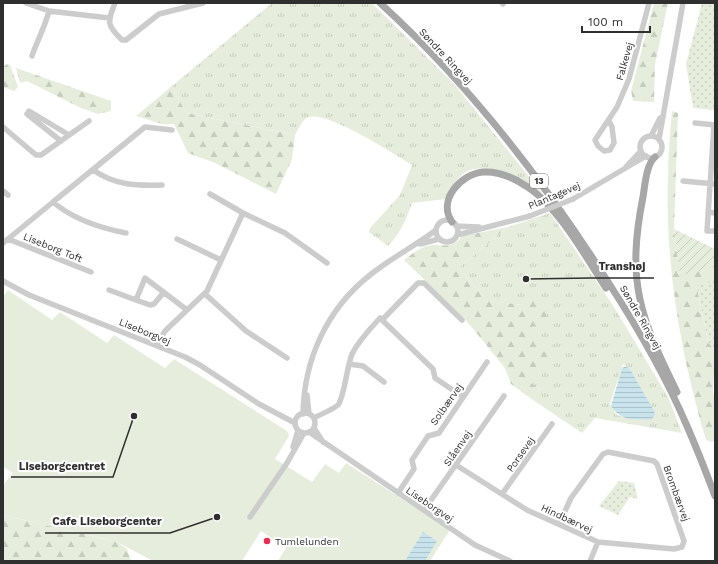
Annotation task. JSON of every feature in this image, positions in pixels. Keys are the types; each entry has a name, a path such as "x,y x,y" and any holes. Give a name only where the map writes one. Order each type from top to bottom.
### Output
{"main road":[{"name":"Søndre Ringvej","path":"380,3 442,64 484,112 521,157 591,255 640,335 666,383 687,425 715,496"},
{"path":"656,157 652,161 649,170 636,232 635,264 637,287 640,304 649,332 695,433 710,484"},
{"path":"454,224 449,217 448,207 452,193 458,184 473,174 484,172 497,173 518,181 532,189 549,206 570,234 666,383"}],"street":[{"path":"26,3 38,5 49,11 109,18"},
{"path":"115,3 109,18 110,27 122,40 126,40 160,14 203,3"},
{"name":"Falkevej","path":"609,121 612,127 614,143 610,150 604,151 598,146 595,140 618,107 629,79 649,3"},
{"path":"664,108 651,136 642,141 641,151 646,156 656,157 660,153 662,147 659,139 684,3"},
{"path":"32,56 38,37 46,24 49,11"},
{"path":"61,141 27,114 29,112 69,135"},
{"path":"3,127 36,154 44,154 89,121"},
{"path":"695,123 714,125 712,183 707,231 715,231"},
{"name":"Liseborg Toft","path":"3,243 145,127 172,130"},
{"path":"651,136 659,139"},
{"name":"Plantagevej","path":"623,170 641,151"},
{"name":"Plantagevej","path":"457,235 530,216 573,199 646,156"},
{"path":"93,170 106,179 117,182 140,185 162,185"},
{"path":"683,181 712,183"},
{"path":"210,194 243,213 285,233 327,263"},
{"path":"53,202 66,214 108,230 126,233"},
{"path":"708,212 715,213"},
{"path":"156,345 165,331 205,294 243,213"},
{"path":"250,517 306,433 314,428 306,416 306,383 309,367 318,339 337,309 369,276 392,259 415,246 436,230 438,225 443,221 454,224 457,235 454,240 443,242 439,239 436,230"},
{"name":"Plantagevej","path":"454,224 487,226"},
{"name":"Liseborg Toft","path":"8,238 91,272"},
{"path":"177,239 221,260"},
{"path":"415,246 439,239"},
{"path":"136,300 145,278 187,310"},
{"name":"Liseborgvej","path":"3,281 29,295 156,345 200,365 259,404 274,410 296,423"},
{"path":"292,453 298,430 296,423 306,416 338,405 341,399 352,355 362,338 380,318 383,319 418,282 424,283 462,320"},
{"path":"109,290 150,305 154,304 164,292"},
{"path":"205,294 246,331 287,358"},
{"path":"383,319 433,369 435,378 463,397"},
{"name":"Solbærvej","path":"398,493 414,469 412,460 428,436 439,433 487,362"},
{"path":"349,364 363,366 384,382"},
{"name":"Slåenvej","path":"424,510 504,396"},
{"name":"Liseborgvej","path":"274,410 306,416"},
{"name":"Porsevej","path":"502,494 552,424"},
{"name":"Liseborgvej","path":"314,428 323,442"},
{"name":"Liseborgvej","path":"298,430 323,442 475,545 510,561"},
{"name":"Brombærvej","path":"559,524 571,498 603,454 608,452 654,461 657,464 684,538 682,547"},
{"name":"Hindbærvej","path":"456,465 527,510 598,542 674,550 682,547"},
{"path":"590,561 598,542"},
{"path":"492,561 497,555"}],"green space":[{"path":"272,3 372,3 455,85 543,194 506,174 484,169 474,169 466,172 456,181 446,199 412,203 396,237 388,246 369,232 370,228 400,195 412,165 360,134 328,120 316,117 305,119 295,135 186,113 172,86"},
{"path":"654,3 668,3 655,64 654,102 633,101 631,91"},
{"path":"702,3 715,3 715,110 693,108 686,64"},
{"path":"7,64 10,65 18,87 14,91 3,87 3,67"},
{"path":"16,68 111,101 111,111 98,114 81,108 27,81 20,83"},
{"path":"172,86 186,113 295,135 292,159 276,194 215,163 188,153 174,124 162,124 136,116"},
{"path":"672,111 678,113 674,229 680,275 715,267 715,280 698,292 708,342 715,350 713,393 715,398 715,440 712,442 706,440 689,376 676,310 672,277 669,244 668,161"},
{"path":"550,213 614,307 668,397 682,433 595,418 582,433 533,400 540,389 531,383 522,305 488,301 458,268 508,227","holes":["623,364 627,366 631,419 617,415 610,404"]},
{"path":"508,227 458,268 488,301 522,305 526,299 546,302 547,321 526,329 553,345 543,373 531,383 540,389 533,400 511,384 505,368 465,319 404,260 418,250 428,246 449,245 458,241 462,236"},
{"path":"674,229 715,249 715,267 680,276"},
{"path":"715,280 715,350 708,342 698,292 699,286"},
{"path":"8,290 52,320 60,312 107,343 114,335 165,368 174,359 287,431 289,436 275,459 312,482 325,464 339,473 346,463 450,530 430,561 278,561 286,548 261,531 242,561 153,561 117,542 3,515 3,485 13,473 3,467 3,297"},
{"path":"619,481 634,483 638,499 630,497 618,515 599,506"},
{"path":"3,515 117,542 127,549 131,561 3,561"}],"water":[{"path":"626,366 631,371 654,411 655,415 651,420 628,419 619,415 611,406 622,368"},
{"path":"423,532 437,541 425,561 405,561"}],"place":[{"name":"Transhøj","path":"526,279"},
{"name":"Liseborgcentret","path":"134,416"},
{"name":"Cafe Liseborgcenter","path":"217,517"},
{"name":"Tumlelunden","path":"267,541"}]}
